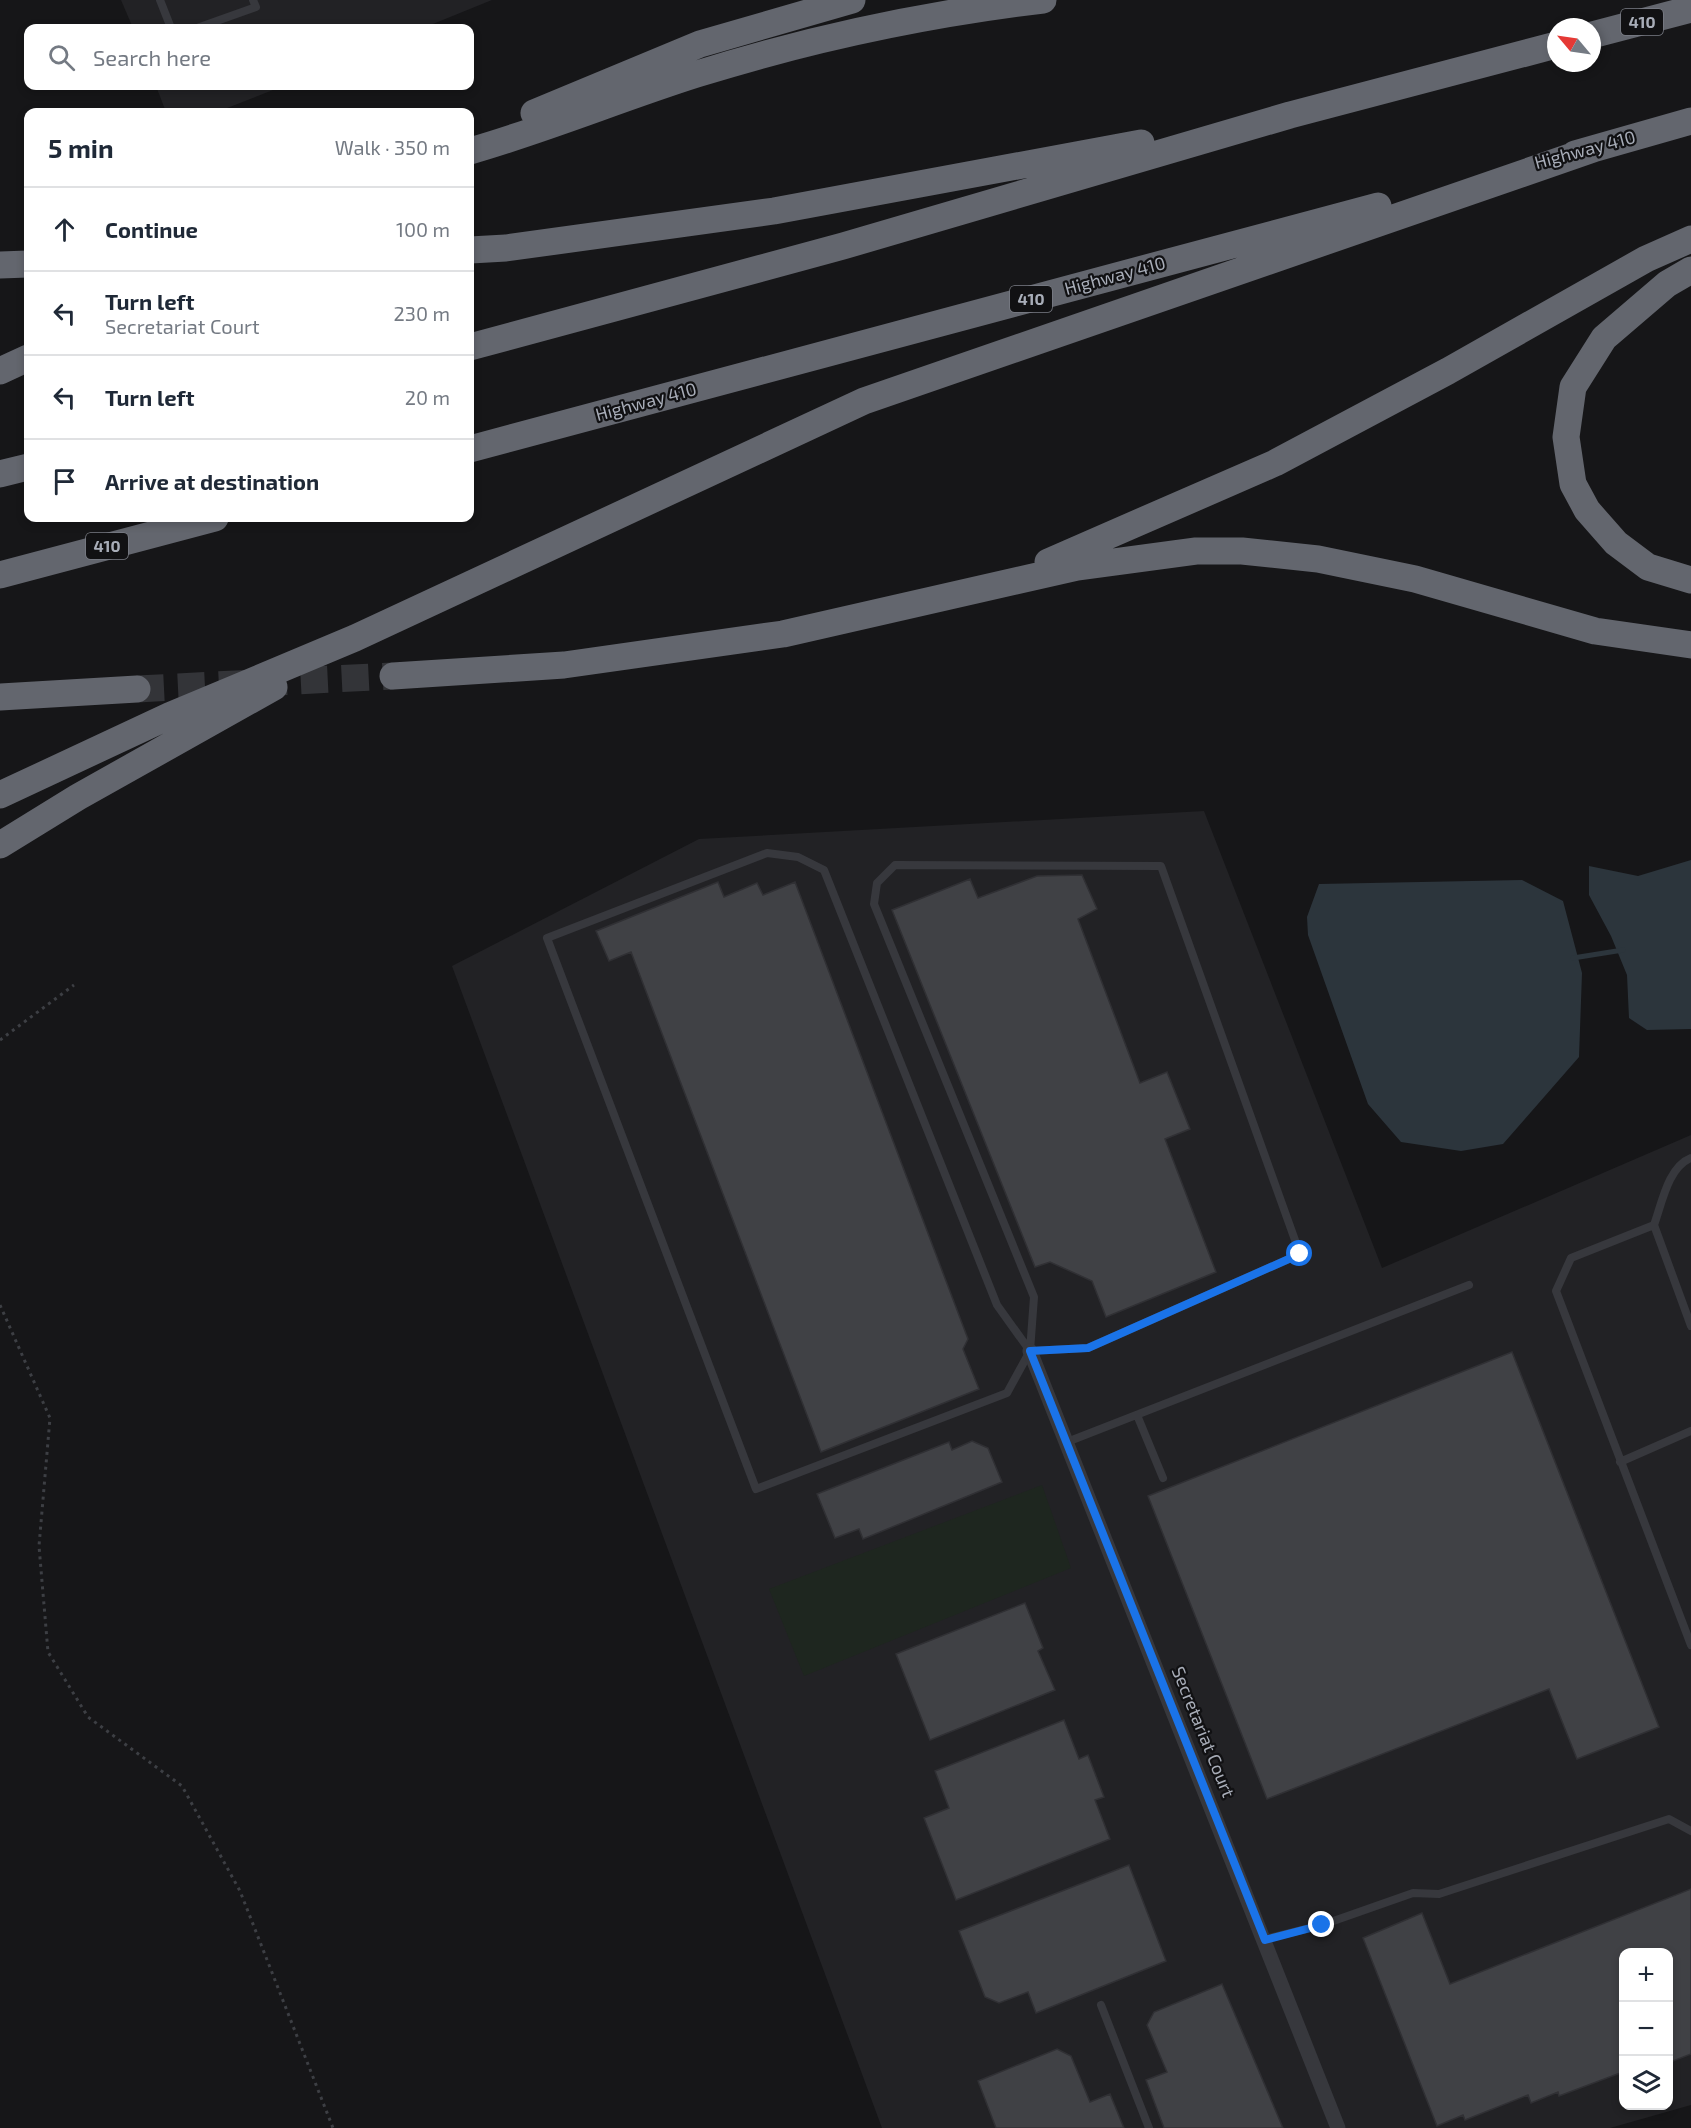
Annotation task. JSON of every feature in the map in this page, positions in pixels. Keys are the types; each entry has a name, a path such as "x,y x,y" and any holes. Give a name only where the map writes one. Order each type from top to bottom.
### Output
{"highway":[{"path":"474,147 517,120 645,65 787,17 852,0"},
{"path":"474,148 525,135 615,101 786,48 916,20 1043,0"},
{"name":"410","path":"1601,33 1691,9"},
{"path":"474,346 843,246 1290,116 1547,47"},
{"path":"474,250 506,248 774,211 1290,116"},
{"name":"Highway 410","path":"474,448 1691,121"},
{"path":"0,795 169,716 355,638 864,401 1593,149"},
{"path":"1000,583 1275,463 1448,371 1646,259 1691,239"},
{"path":"0,265 24,264"},
{"path":"1691,270 1667,284 1604,338 1574,387 1566,437 1573,484 1587,510 1609,535 1647,567 1691,580"},
{"path":"0,371 24,360"},
{"path":"0,474 24,468"},
{"name":"410","path":"0,575 200,522"},
{"path":"393,676 564,665 783,634 1000,583 1089,565 1196,551 1242,551 1318,558 1415,579 1595,631 1691,645"},
{"path":"0,845 78,797 227,715 355,638"},
{"path":"0,697 137,689"}],"street":[{"name":"Secretariat Court","path":"1030,1351 1338,2128"}],"lane":[{"path":"160,0 169,24"},
{"path":"208,24 256,7 253,0"},
{"path":"1030,1351 997,1305 824,870 798,857 767,853 547,938 756,1489 1007,1393 1030,1351 1035,1298 874,904 876,883 895,865 1161,866 1300,1254 1088,1348 1030,1351"},
{"path":"1691,1158 1682,1162 1668,1185 1654,1225 1691,1326"},
{"path":"1654,1225 1571,1258 1556,1291 1691,1645"},
{"path":"1067,1442 1469,1285"},
{"path":"1137,1415 1163,1478"},
{"path":"1620,1462 1691,1431"},
{"path":"1265,1940 1322,1925 1413,1893 1438,1894 1669,1819 1691,1831"},
{"path":"1101,2005 1149,2128"}],"path":[{"path":"0,1041 74,985"},
{"path":"0,1305 50,1418 39,1546 48,1652 88,1717 182,1786 240,1891 333,2128"}],"shaded area":[{"path":"121,0 492,0 433,24 131,24"},
{"path":"158,90 273,90 227,108 164,108"},
{"path":"1204,811 1382,1268 1691,1135 1691,2105 1610,2128 882,2128 452,966 699,839"},
{"path":"1691,860 1691,1029 1647,1030 1629,1018 1627,975 1611,936 1589,895 1589,866 1638,876"},
{"path":"1522,880 1563,901 1582,973 1579,1057 1503,1144 1461,1151 1401,1142 1368,1104 1308,935 1307,917 1319,884"},
{"path":"1042,1485 1071,1568 804,1676 769,1589"}],"building":[{"path":"1082,875 1097,909 1078,919 1140,1083 1167,1072 1190,1129 1165,1139 1216,1272 1106,1317 1092,1281 1050,1262 1035,1267 892,910 970,879 978,898 1037,876"},
{"path":"718,882 724,897 757,883 763,895 795,882 968,1339 963,1349 979,1389 821,1452 631,952 609,961 596,931"},
{"path":"1512,1352 1659,1727 1577,1759 1549,1689 1267,1799 1148,1496"},
{"path":"972,1441 988,1448 1002,1482 863,1539 859,1529 835,1538 817,1494 949,1442 952,1450"},
{"path":"1025,1603 1043,1648 1038,1651 1055,1690 930,1740 896,1654"},
{"path":"1064,1720 1079,1759 1088,1755 1104,1797 1095,1800 1110,1839 956,1900 924,1818 949,1808 935,1771"},
{"path":"1129,1865 1166,1961 1036,2013 1028,1992 999,2003 985,1997 959,1931"},
{"path":"1691,1889 1691,2054 1673,2061 1673,1948 1619,1948 1619,2074 1559,2096 1558,2092 1531,2103 1528,2095 1465,2120 1463,2115 1437,2126 1363,1938 1422,1913 1450,1984"},
{"path":"1222,1984 1283,2128 1164,2128 1146,2080 1167,2072 1147,2025 1154,2012"},
{"path":"1057,2049 1071,2056 1090,2102 1110,2094 1124,2128 996,2128 978,2081"}],"waterway":[{"path":"1573,958 1623,950"}],"tunnel":[{"path":"137,689 393,676"}],"route":[{"path":"1300,1254 1088,1348 1030,1351 1265,1940 1322,1925"}]}
